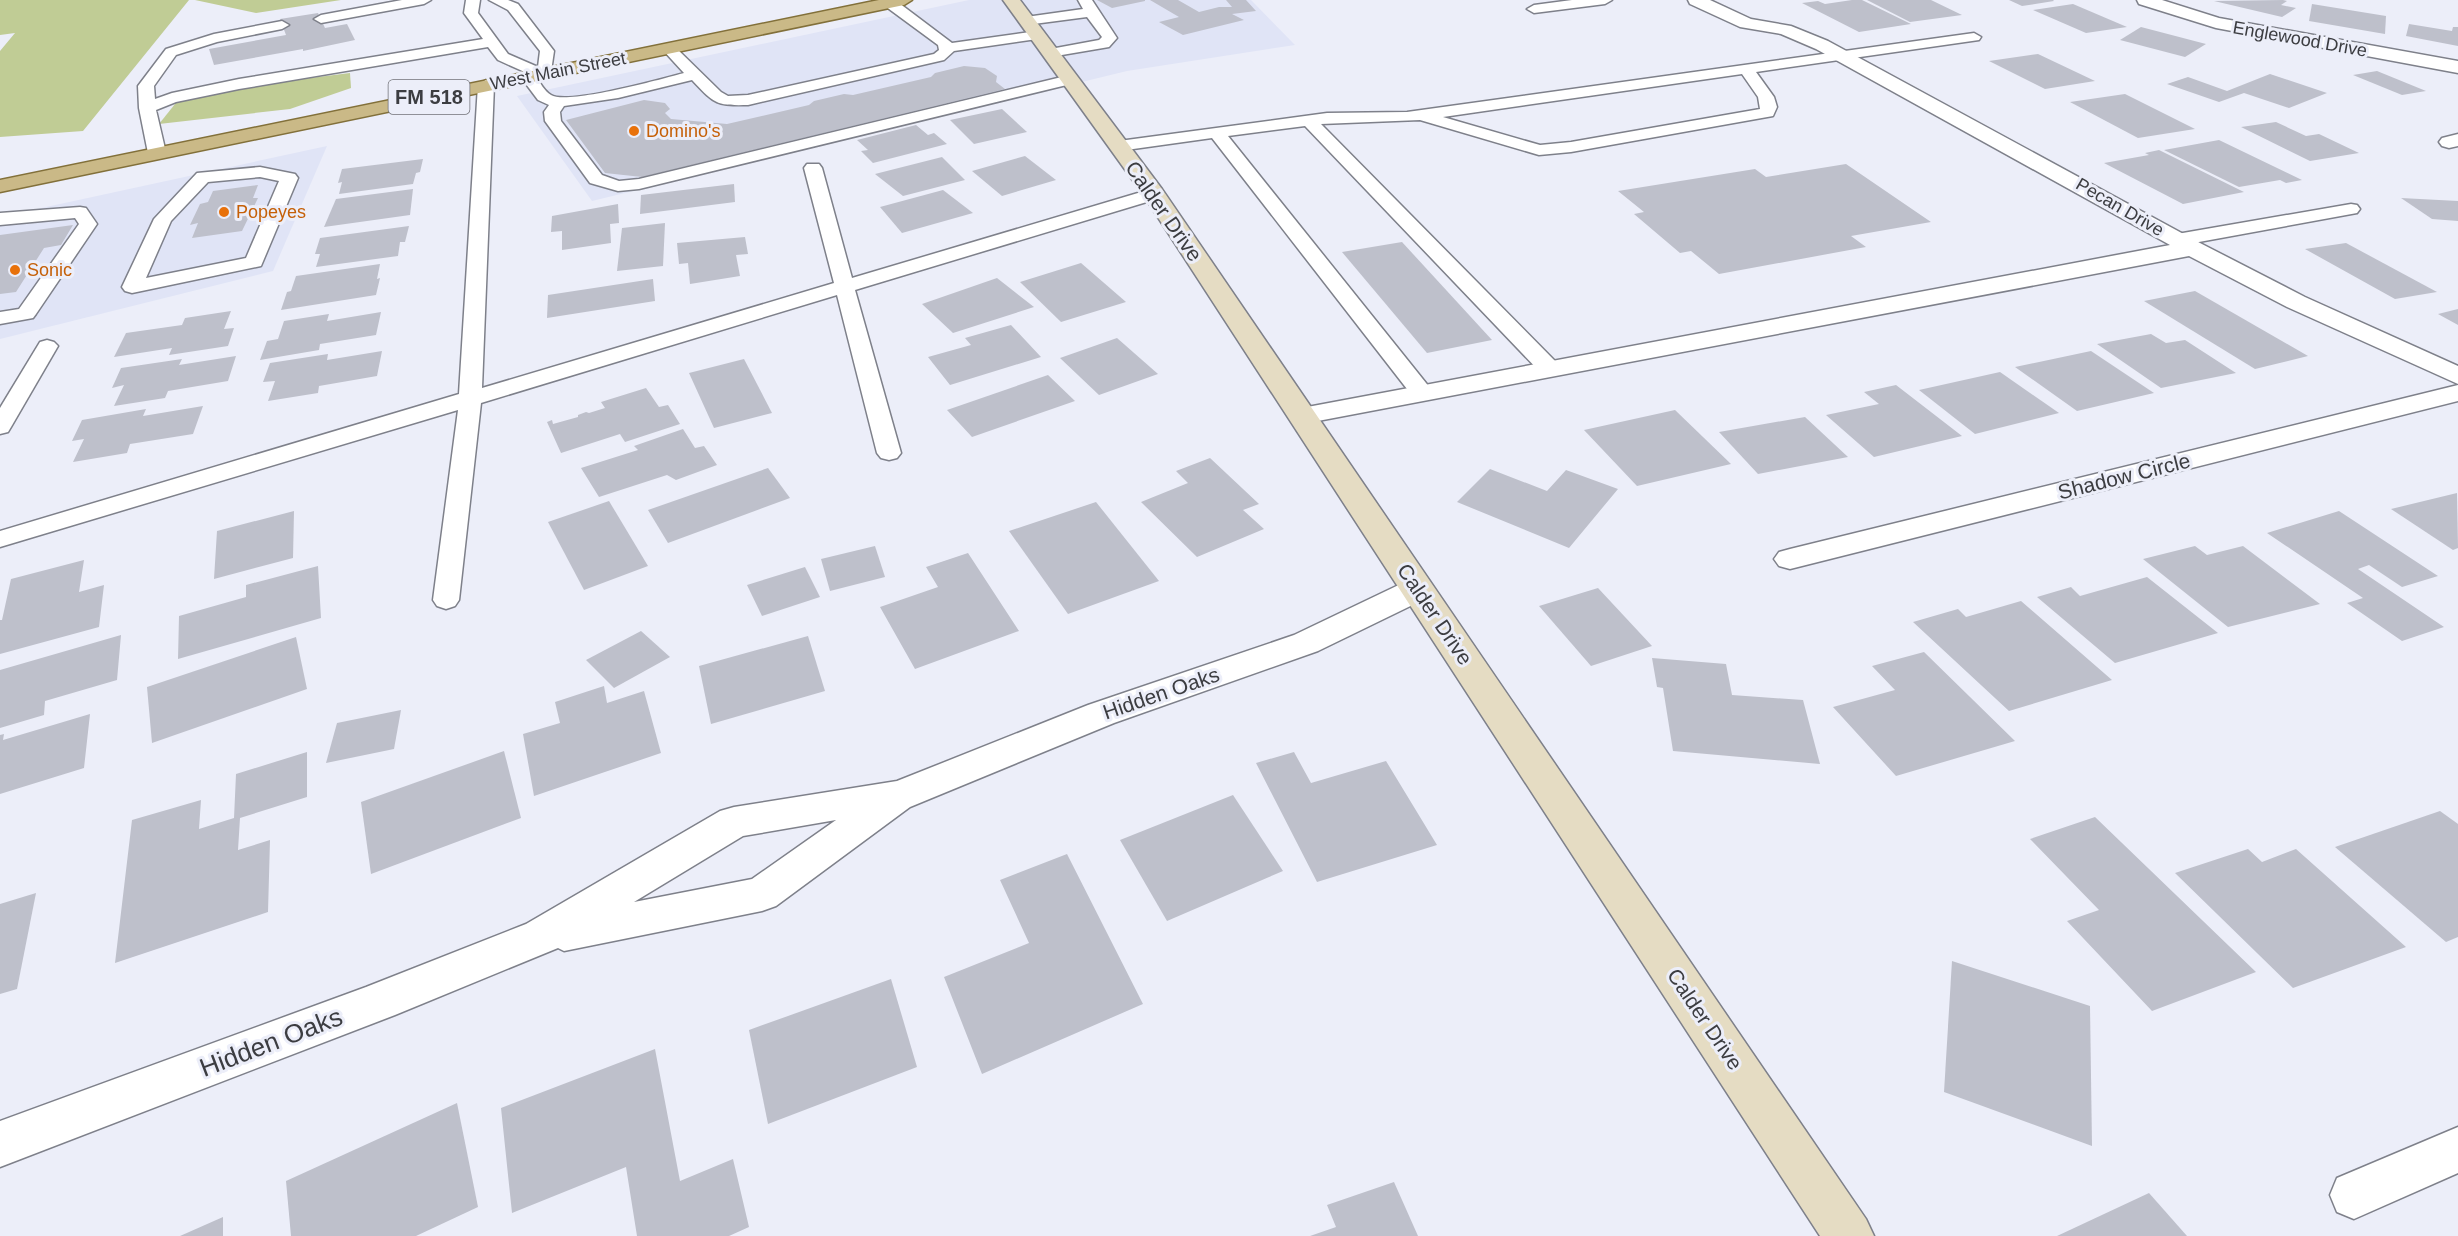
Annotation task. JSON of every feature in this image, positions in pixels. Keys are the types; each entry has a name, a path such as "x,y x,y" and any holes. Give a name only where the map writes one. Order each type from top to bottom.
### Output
{"main road":[{"name":"West Main Street","path":"0,186 897,2"}],"street":[{"name":"Calder Drive","path":"1011,0 1154,194 1849,1236"},
{"name":"Pecan Drive","path":"1696,0 1746,23 1785,30 1839,55 2184,244 2296,302 2458,376"},
{"name":"Englewood Drive","path":"2145,0 2216,23 2458,67"},
{"name":"Pecan Drive","path":"1752,5 1771,16 1785,30"},
{"path":"1302,416 2184,244"},
{"name":"Shadow Circle","path":"1790,559 2458,393"},
{"name":"Hidden Oaks","path":"0,1144 380,1001 541,937 734,822 901,795 1101,714 1306,643 1418,590"},
{"name":"Hidden Oaks","path":"541,937 762,894 901,795"},
{"path":"2354,1195 2458,1150"}],"lane":[{"path":"321,19 424,0"},
{"path":"473,0 471,13 503,57 537,76 546,99 558,103 581,100 695,75"},
{"path":"496,0 513,7 547,51 537,76"},
{"path":"1534,9 1605,0"},
{"path":"669,49 715,95 725,100 748,100 939,57 947,51 945,43 897,2"},
{"path":"946,48 1038,36 1104,44 1110,38 1088,6 1038,36"},
{"path":"157,153 147,108 146,86 171,52 214,38 282,25"},
{"path":"1119,146 1308,120 1418,115 1974,37"},
{"path":"147,108 172,98 239,84 492,42"},
{"path":"1418,115 1539,150 1571,147 1767,113 1769,107 1766,98 1745,68"},
{"path":"558,103 552,112 553,121 596,179 618,186 639,184 1070,80"},
{"path":"446,600 470,400 486,85"},
{"path":"1308,120 1550,369"},
{"path":"1216,132 1422,393"},
{"path":"189,147 203,177"},
{"path":"813,168 889,453"},
{"path":"260,172 289,178 254,262 132,287 163,219 203,177 260,172"},
{"path":"0,539 1154,194"},
{"path":"2184,244 2351,209"},
{"path":"0,219 80,212 88,224 26,314 0,318"},
{"path":"0,427 46,346"}],"shaded area":[{"path":"969,0 1251,0 1295,45 1127,71 592,201 517,96"},
{"path":"327,146 273,271 0,339 0,217"}],"green space":[{"path":"0,0 189,0 83,131 0,137 0,51 15,33 0,35"},
{"path":"195,0 341,0 256,13"},
{"path":"350,73 351,88 290,109 159,124 183,94"}],"building":[{"path":"1097,0 1145,0 1145,1 1112,8"},
{"path":"1150,0 1178,0 1199,12 1219,7 1232,7 1226,0 1246,0 1256,11 1232,14 1244,20 1183,35 1159,22 1179,17"},
{"path":"1862,0 1911,24 1859,32 1802,3 1818,1 1825,4"},
{"path":"1867,0 1931,0 1962,15 1910,22"},
{"path":"2009,0 2053,0 2054,1 2022,6"},
{"path":"2214,1 2287,1 2281,5 2296,8 2282,17"},
{"path":"2073,4 2127,27 2086,33 2033,10"},
{"path":"2312,4 2386,16 2385,34 2309,21"},
{"path":"318,13 325,28 347,24 355,40 214,65 209,49 286,35 280,19"},
{"path":"2409,24 2452,31 2453,27 2458,27 2458,46 2406,36"},
{"path":"2141,27 2206,44 2185,57 2120,40"},
{"path":"2038,54 2095,81 2045,89 1989,61"},
{"path":"964,66 985,68 997,76 996,82 1005,89 642,177 605,173 566,120 644,100 665,103 670,109 665,113 671,119 727,124 809,105 814,101 844,94 853,95 931,77 935,73"},
{"path":"2377,71 2426,91 2402,95 2353,75"},
{"path":"2270,74 2327,93 2289,108 2244,93 2219,102 2167,84 2188,77 2227,91"},
{"path":"2125,94 2195,129 2138,138 2070,102"},
{"path":"1002,109 1027,132 974,144 950,120"},
{"path":"2276,122 2306,136 2319,134 2359,153 2310,161 2241,127"},
{"path":"916,125 928,135 934,133 947,144 873,163 861,151 868,150 857,140"},
{"path":"2219,140 2302,180 2286,183 2280,180 2239,187 2164,150"},
{"path":"2159,150 2244,192 2183,204 2104,163 2149,155 2145,153"},
{"path":"1025,156 1056,180 1002,196 972,171"},
{"path":"942,157 965,180 903,196 875,174"},
{"path":"423,159 420,172 416,173 413,184 339,194 342,182 338,183 342,169"},
{"path":"1846,164 1931,222 1851,236 1866,247 1719,274 1691,251 1680,253 1634,214 1644,212 1618,191 1755,169 1766,177"},
{"path":"734,184 735,202 640,214 641,195"},
{"name":"Popeyes","path":"258,185 253,198 258,198 242,231 192,238 198,223 190,225 200,204 208,202 213,191"},
{"path":"413,189 410,215 324,227 336,199"},
{"path":"943,190 973,213 902,233 880,207"},
{"path":"2401,198 2458,201 2458,221 2432,219"},
{"path":"618,204 619,223 610,224 611,243 562,250 562,231 551,232 552,216"},
{"path":"665,223 663,266 617,271 622,228"},
{"name":"Sonic","path":"73,225 61,245 44,248 16,292 0,294 0,235"},
{"path":"409,226 405,242 400,242 398,256 316,267 320,254 315,254 320,238"},
{"path":"745,237 748,254 736,255 740,276 690,284 688,263 679,264 677,243"},
{"path":"1402,242 1492,340 1427,353 1342,252"},
{"path":"2346,243 2437,292 2395,299 2305,249"},
{"path":"1081,263 1126,302 1061,322 1020,282"},
{"path":"380,264 376,295 281,310 296,276"},
{"path":"997,278 1034,307 953,333 922,304"},
{"path":"653,279 655,301 547,318 548,295"},
{"path":"2195,291 2308,356 2255,369 2144,301"},
{"path":"2458,309 2458,325 2438,314"},
{"path":"231,311 224,329 234,328 228,346 169,355 172,348 114,357 126,333 182,325 185,318"},
{"path":"381,312 376,335 320,344 319,350 260,360 267,341 278,339 284,321 329,314 327,321"},
{"path":"1011,325 1041,357 950,385 928,357 971,345 965,338"},
{"path":"2151,334 2166,343 2185,340 2236,373 2161,388 2097,344"},
{"path":"1117,338 1158,374 1099,395 1060,358"},
{"path":"382,351 377,376 319,386 318,393 268,401 275,381 263,382 270,363 328,354 327,360"},
{"path":"2091,351 2154,393 2077,411 2015,367"},
{"path":"236,356 228,381 168,391 165,398 114,406 124,385 112,388 121,368 182,359 179,365"},
{"path":"744,359 772,413 714,428 689,373"},
{"path":"2000,372 2059,413 1975,434 1919,390"},
{"path":"1048,375 1075,401 972,437 947,410"},
{"path":"1896,385 1962,436 1874,457 1826,415 1879,404 1864,392"},
{"path":"646,388 659,407 668,405 680,424 625,442 620,434 561,453 547,422 552,420 553,424 605,408 601,402"},
{"path":"203,406 193,434 130,444 127,453 73,462 84,439 72,441 82,420 146,409 143,416"},
{"path":"1675,410 1731,464 1637,486 1584,430"},
{"path":"1805,417 1848,457 1758,474 1719,432"},
{"path":"683,429 695,448 704,446 717,465 676,480 667,475 599,497 581,468 638,450 634,446"},
{"path":"1210,458 1259,504 1243,510 1264,529 1197,557 1141,502 1188,483 1176,471"},
{"path":"768,468 790,498 668,543 648,510"},
{"path":"1490,469 1547,491 1566,470 1618,489 1569,548 1457,502"},
{"path":"2457,493 2458,548 2453,550 2391,509"},
{"path":"609,501 648,566 584,590 548,522"},
{"path":"1096,502 1159,581 1068,614 1009,531"},
{"path":"294,511 293,558 214,579 217,531"},
{"path":"2339,511 2438,576 2402,587 2369,565 2358,569 2444,627 2402,641 2347,603 2363,598 2267,533"},
{"path":"875,546 885,577 830,591 821,559"},
{"path":"2195,546 2207,555 2243,546 2320,604 2228,627 2143,559"},
{"path":"968,553 1019,631 915,669 880,607 938,587 926,567"},
{"path":"84,560 79,592 104,585 99,627 0,654 0,620 2,620 11,579"},
{"path":"318,566 321,618 178,659 179,616 246,597 246,585"},
{"path":"805,567 820,597 762,616 747,585"},
{"path":"2147,577 2218,633 2115,663 2037,597 2071,587 2080,596"},
{"path":"1598,588 1652,646 1591,666 1539,606"},
{"path":"2021,601 2112,680 2009,711 1913,622 1958,609 1966,617"},
{"path":"641,631 670,657 614,688 586,660"},
{"path":"121,635 117,680 45,701 44,715 0,728 0,670"},
{"path":"808,636 825,691 711,724 699,666"},
{"path":"296,637 307,689 152,743 147,687"},
{"path":"1924,652 2015,741 1896,776 1833,707 1895,690 1872,666"},
{"path":"1652,658 1726,664 1732,695 1803,700 1820,764 1673,751 1663,688 1657,687"},
{"path":"604,686 607,703 644,691 661,753 534,796 523,734 560,723 555,702"},
{"path":"401,710 394,749 326,763 337,723"},
{"path":"90,714 84,768 0,794 0,735 4,734 3,740"},
{"path":"504,751 521,818 371,874 361,802"},
{"path":"307,752 307,797 240,818 238,850 270,840 268,912 115,963 132,820 201,800 199,829 234,818 236,774"},
{"path":"1294,752 1311,783 1386,761 1437,845 1317,882 1256,763"},
{"path":"1233,795 1283,871 1167,921 1120,840"},
{"path":"2440,811 2458,824 2458,937 2446,942 2335,847"},
{"path":"2095,817 2256,972 2152,1011 2067,921 2099,910 2030,839"},
{"path":"2248,849 2262,862 2296,849 2406,947 2293,988 2175,873"},
{"path":"1067,854 1143,1004 982,1074 944,977 1029,943 1000,880"},
{"path":"36,893 17,989 0,994 0,904"},
{"path":"1952,961 2090,1006 2092,1146 1944,1092"},
{"path":"891,979 917,1067 768,1124 749,1030"},
{"path":"655,1049 680,1181 733,1159 749,1227 729,1236 637,1236 626,1167 512,1213 501,1108"},
{"path":"457,1103 478,1207 416,1236 291,1236 286,1181"},
{"path":"1394,1182 1418,1236 1310,1236 1336,1227 1327,1205"},
{"path":"2149,1193 2187,1236 2057,1236"},
{"path":"223,1217 223,1236 180,1236"}],"place":[{"name":"Domino's","path":"634,131"},
{"name":"Popeyes","path":"224,212"},
{"name":"Sonic","path":"15,270"}]}
